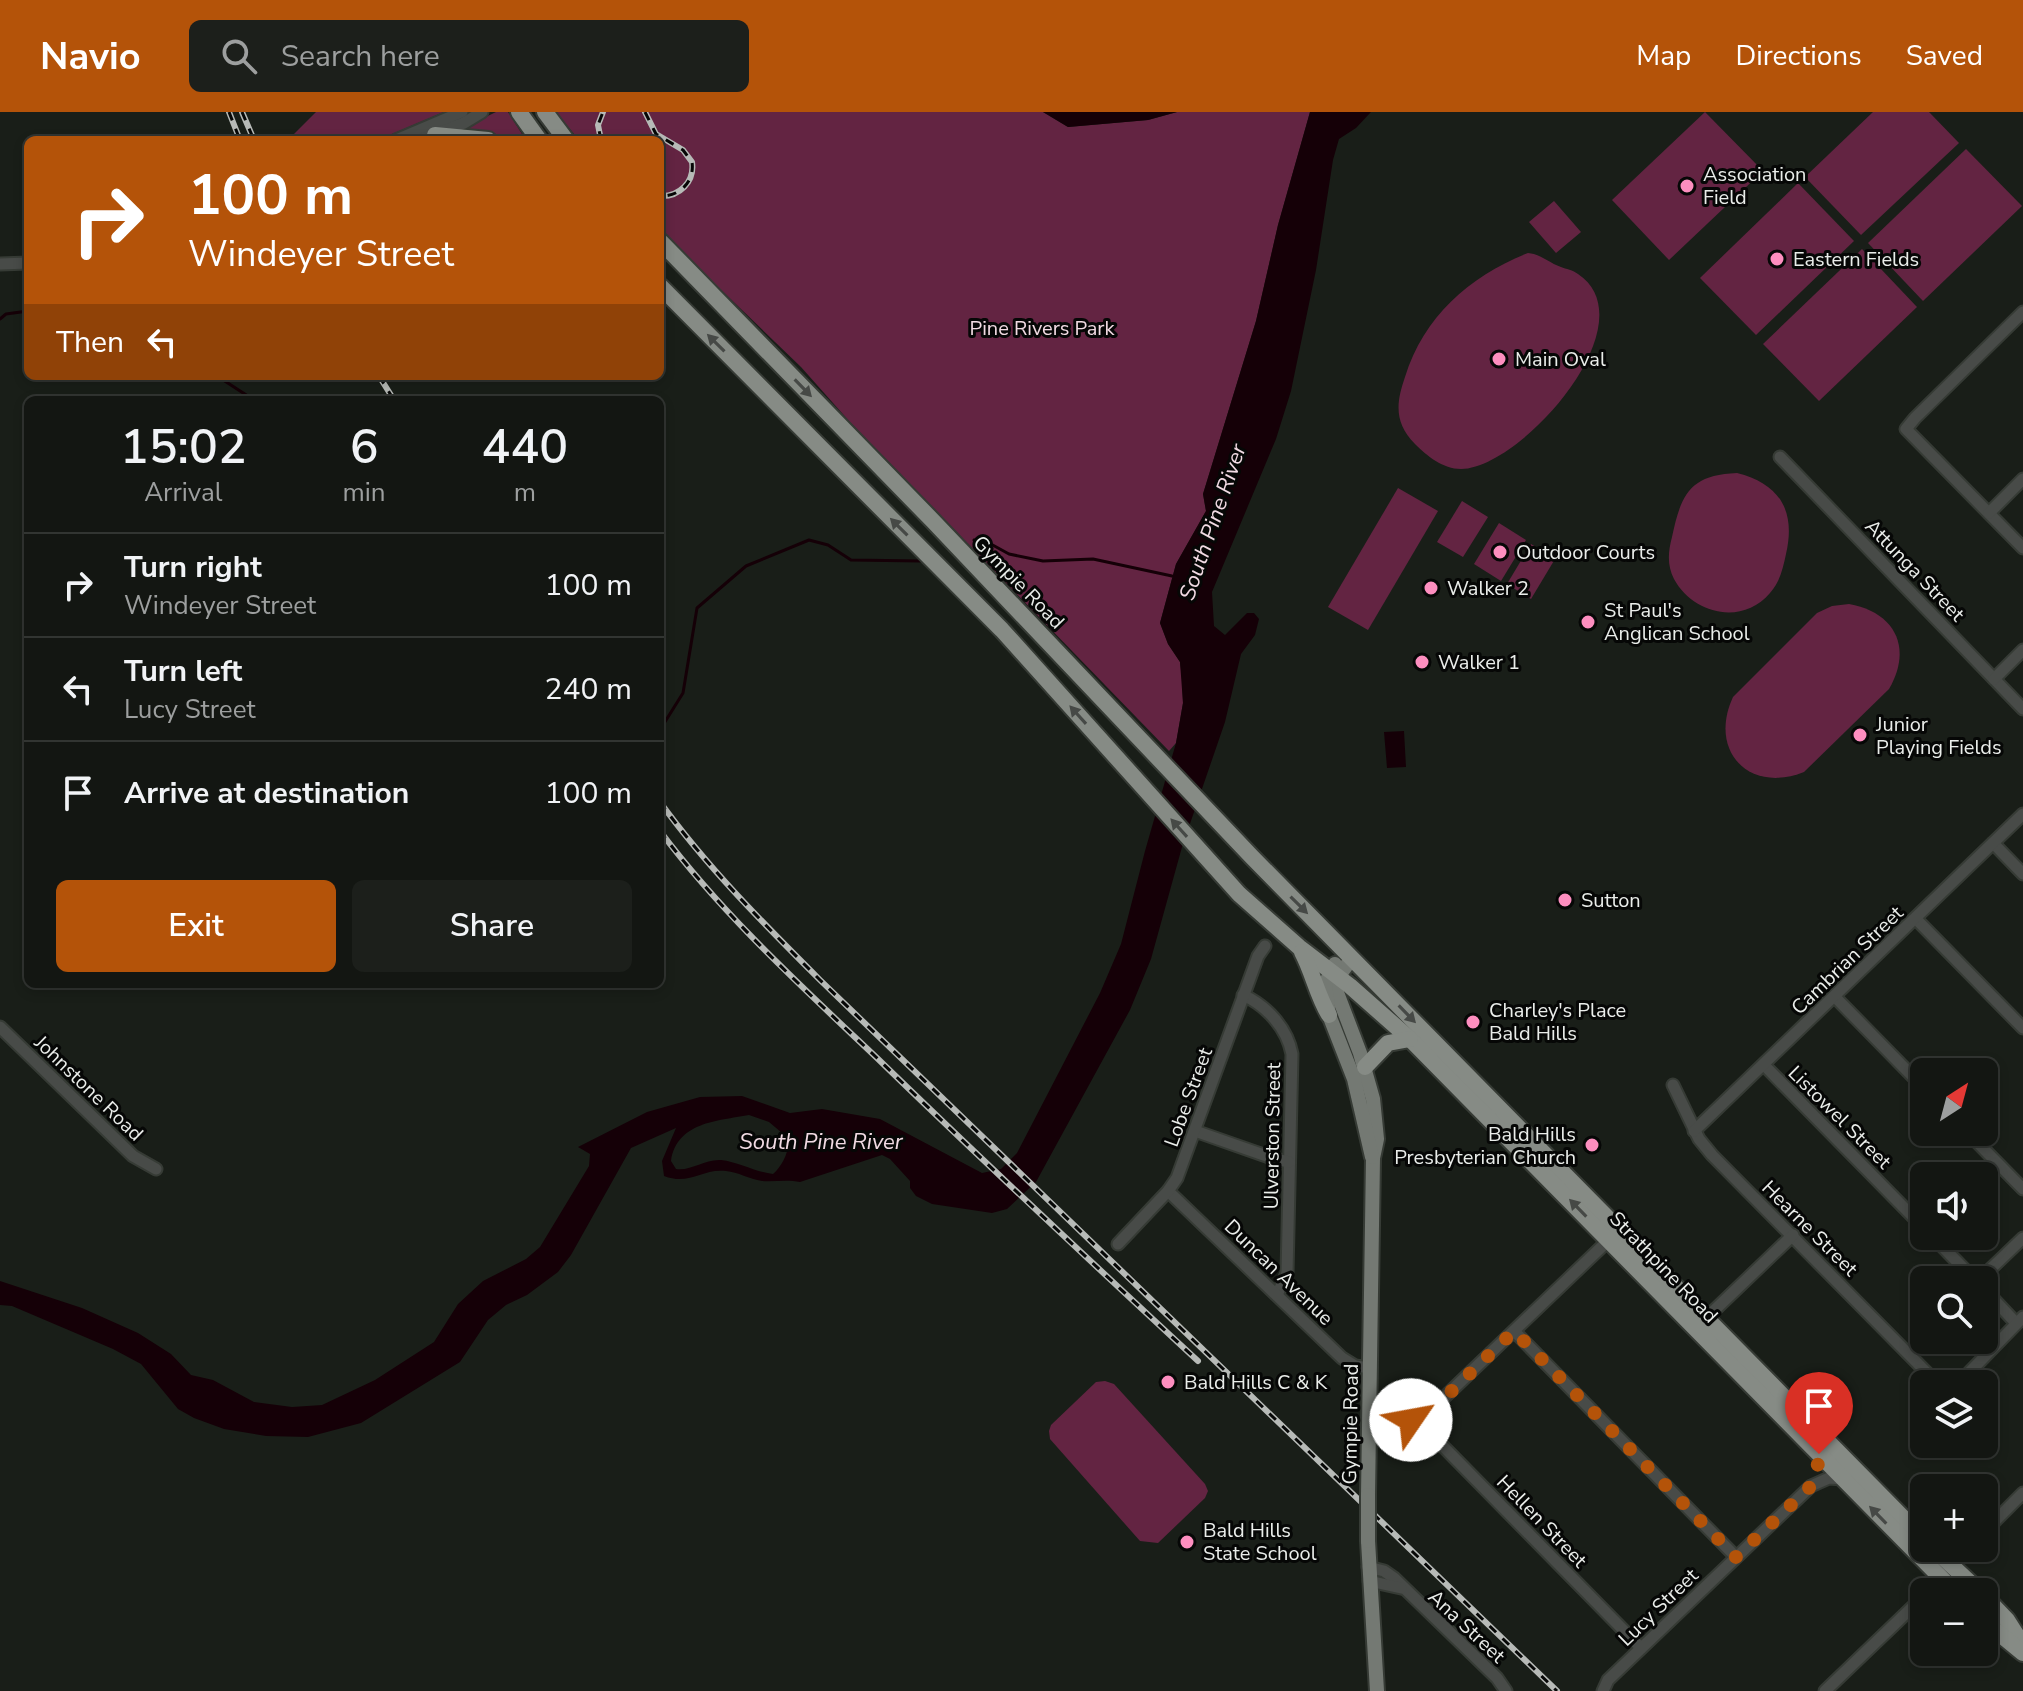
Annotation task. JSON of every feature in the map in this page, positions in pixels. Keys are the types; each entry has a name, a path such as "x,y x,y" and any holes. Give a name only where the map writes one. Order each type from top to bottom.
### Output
{"highway":[{"path":"519,112 536,136"},
{"path":"545,112 563,136"},
{"name":"Gympie Road","path":"664,245 1350,955"},
{"path":"664,290 1002,630 1228,883 1334,974"},
{"path":"1299,947 1329,1015"},
{"name":"Strathpine Road","path":"1350,955 1701,1324 1910,1526"},
{"name":"Strathpine Road","path":"1334,974 1410,1039 1614,1235"},
{"path":"1365,1067 1388,1043 1410,1039"},
{"name":"Strathpine Road","path":"1701,1324 1845,1480 1956,1578"},
{"name":"Strathpine Road","path":"1941,1562 1949,1578"},
{"name":"Strathpine Road","path":"1998,1614 2018,1640"},
{"path":"1998,1629 2018,1640 2023,1667"}],"main road":[{"path":"1334,974 1350,955"},
{"name":"Gympie Road","path":"1334,974 1325,987 1329,1015 1354,1079 1373,1158"},
{"name":"Gympie Road","path":"1334,974 1337,995 1365,1067 1377,1139 1373,1158 1368,1495 1368,1574 1377,1691"}],"street":[{"path":"405,136 462,112"},
{"path":"429,136 482,112"},
{"path":"0,264 24,263"},
{"path":"2023,312 1906,429 2023,548"},
{"name":"Attunga Street","path":"1780,457 2023,709"},
{"path":"1989,513 2023,479"},
{"path":"1994,679 2023,650"},
{"name":"Cambrian Street","path":"1694,1131 2023,814"},
{"path":"1993,843 2023,874"},
{"path":"1916,919 2023,1028"},
{"name":"Lobe Street","path":"1118,1244 1168,1191 1181,1170 1243,995 1265,946"},
{"name":"Ulverston Street","path":"1243,995 1274,1018 1290,1047 1287,1273 1277,1295"},
{"path":"1835,997 1910,1074"},
{"name":"Johnstone Road","path":"0,1027 133,1156 156,1169"},
{"name":"Listowel Street","path":"1764,1065 1910,1214"},
{"name":"Hearne Street","path":"1673,1085 1694,1131 1712,1155 1924,1370"},
{"path":"1195,1131 1289,1162"},
{"path":"1981,1146 2023,1189"},
{"name":"Duncan Avenue","path":"1168,1191 1346,1361 1371,1368"},
{"path":"1370,1418 1406,1420 1421,1417 1434,1408 1614,1235"},
{"path":"1701,1324 1793,1235"},
{"path":"1992,1266 2023,1238"},
{"path":"1946,1250 1963,1266"},
{"path":"1972,1370 2020,1320 1998,1301"},
{"path":"1514,1331 1736,1557"},
{"name":"Hellen Street","path":"1421,1417 1432,1435 1641,1648"},
{"path":"1811,1486 1819,1454"},
{"path":"1811,1486 1829,1478 1845,1480"},
{"name":"Lucy Street","path":"1603,1691 1605,1683 1811,1486"},
{"path":"1998,1518 2023,1493"},
{"path":"1941,1578 1956,1562"},
{"name":"Ana Street","path":"1368,1574 1402,1588 1497,1678 1506,1691"},
{"path":"1825,1691 1910,1609"}],"green space":[{"path":"316,112 444,112 387,136 292,136"},
{"path":"496,112 508,112 522,134 494,136 461,129"},
{"name":"Pine Rivers Park","path":"556,112 1043,112 1068,127 1148,120 1177,112 1310,112 1278,225 1256,321 1203,494 1206,511 1176,564 1160,623 1168,644 1180,662 1182,678 1183,703 1176,743 1169,751 849,421 801,367 664,235 664,136 576,136"},
{"name":"Association Field","path":"1705,112 1763,171 1669,260 1612,200"},
{"name":"Eastern Fields","path":"1873,112 1929,112 1959,143 1861,235 1805,177"},
{"name":"Eastern Fields","path":"1966,149 2022,206 1923,301 1868,243"},
{"name":"Eastern Fields","path":"1798,183 1854,241 1756,335 1700,278"},
{"path":"1554,201 1581,232 1556,253 1529,222"},
{"name":"Eastern Fields","path":"1862,249 1917,307 1819,401 1763,344"},
{"name":"Main Oval","path":"1528,253 1578,274 1596,296 1599,325 1589,357 1544,420 1515,445 1486,462 1461,469 1448,467 1415,444 1400,420 1400,395 1413,355 1437,317 1452,301 1487,274"},
{"path":"1737,473 1764,484 1774,492 1786,512 1789,539 1781,575 1770,593 1746,610 1719,612 1705,608 1682,591 1670,569 1670,548 1679,510 1690,490 1708,478"},
{"path":"1398,488 1438,511 1368,630 1328,607"},
{"name":"Outdoor Courts","path":"1462,501 1488,517 1463,557 1437,542"},
{"name":"Outdoor Courts","path":"1499,523 1526,540 1501,581 1474,564"},
{"name":"Outdoor Courts","path":"1531,544 1555,559 1531,599 1507,584"},
{"path":"1849,604 1878,615 1895,634 1899,660 1889,689 1804,772 1766,777 1751,772 1738,763 1726,735 1733,697 1817,613 1832,606"},
{"path":"1096,1382 1114,1384 1208,1491 1205,1498 1158,1543 1140,1541 1050,1439 1051,1425"}],"water":[{"path":"1043,112 1177,112 1148,120 1068,127"},
{"name":"South Pine River","path":"1310,112 1371,112 1356,128 1339,139 1291,391 1276,439 1212,592 1214,626 1225,635 1247,613 1254,613 1259,619 1255,635 1241,654 1225,722 1182,847 1151,959 1130,1010 1036,1182 1007,1209 992,1213 932,1204 916,1196 910,1188 910,1181 890,1159 882,1155 800,1182 762,1181 718,1171 673,1179 664,1176 662,1161 676,1128 631,1148 571,1255 558,1272 488,1320 460,1362 361,1423 308,1437 266,1436 224,1429 194,1418 178,1409 141,1364 12,1306 0,1305 0,1281 82,1308 138,1333 171,1354 191,1375 213,1380 254,1402 292,1407 322,1405 375,1380 434,1342 458,1304 483,1281 526,1259 540,1247 589,1166 590,1154 578,1147 647,1112 700,1097 742,1096 790,1113 822,1109 880,1119 982,1173 1001,1169 1017,1153 1100,993 1121,944 1176,743 1183,703 1180,662 1168,644 1160,623 1176,564 1206,511 1203,494 1256,321 1278,225","holes":["749,1115 769,1122 788,1138 785,1158 773,1174 721,1160 682,1169 676,1169 671,1161 681,1138 700,1126"]},
{"path":"1404,731 1406,767 1387,768 1384,732"}],"waterway":[{"path":"0,319 6,314 24,312"},
{"path":"223,380 248,396"},
{"path":"664,723 683,693 697,608 746,566 809,540 828,545 851,560 921,561"},
{"path":"974,540 989,543 1009,554 1043,561 1093,559 1172,576"}],"railway":[{"path":"229,112 238,136"},
{"path":"242,112 252,136"},
{"path":"600,136 598,125 603,112"},
{"path":"645,112 659,136"},
{"path":"664,139 683,150 692,162 691,176 684,187 664,196"},
{"path":"382,380 392,396"},
{"path":"664,807 716,872 820,980 1557,1691"},
{"path":"664,836 736,921 792,977 1198,1361"}],"place":[{"name":"Association Field","path":"1687,186"},
{"name":"Eastern Fields","path":"1777,259"},
{"name":"Main Oval","path":"1499,359"},
{"name":"Outdoor Courts","path":"1500,552"},
{"name":"Walker 2","path":"1431,588"},
{"name":"St Paul's Anglican School","path":"1588,622"},
{"name":"Walker 1","path":"1422,662"},
{"name":"Junior Playing Fields","path":"1860,735"},
{"name":"Sutton","path":"1565,900"},
{"name":"Charley's Place Bald Hills","path":"1473,1022"},
{"name":"Bald Hills Presbyterian Church","path":"1592,1145"},
{"name":"Bald Hills C & K","path":"1168,1382"},
{"name":"Bald Hills State School","path":"1187,1542"}],"route":[{"path":"1411,1420 1434,1408 1514,1331 1736,1557 1811,1486 1819,1454"}]}
